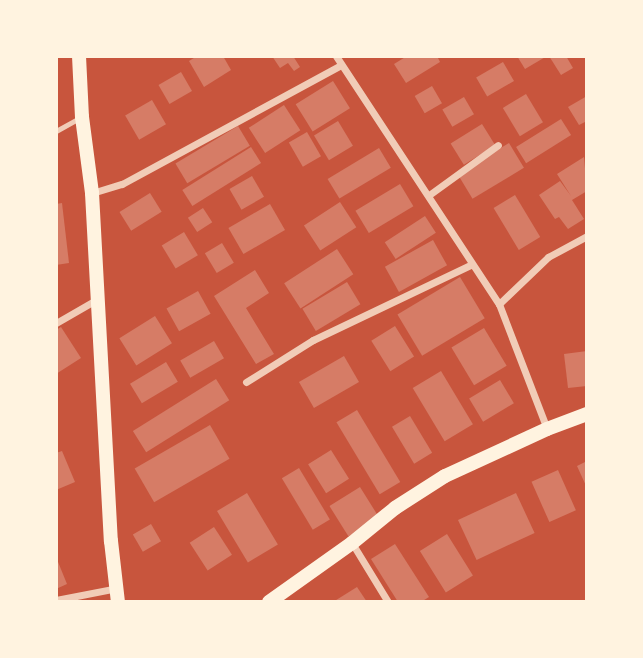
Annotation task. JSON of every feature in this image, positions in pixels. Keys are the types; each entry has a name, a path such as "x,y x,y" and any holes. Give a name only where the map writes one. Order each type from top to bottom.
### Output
{"main road":[{"path":"79,56 82,117 92,193 96,300 117,595"},
{"path":"269,602 352,543 395,508 445,476 547,429 587,414"}],"street":[{"path":"336,56 382,122 410,173 429,195 499,304 547,429"},
{"path":"92,193 122,184 341,65"},
{"path":"429,195 498,145"},
{"path":"499,304 548,257 587,236"},
{"path":"246,382 313,340 472,264"},
{"path":"56,323 96,300"},
{"path":"352,543 388,602"},
{"path":"56,600 117,595"}],"lane":[{"path":"56,131 82,117"}],"building":[{"path":"197,56 223,56 231,70 204,87 189,61"},
{"path":"272,56 293,56 300,67 294,71 288,63 280,68"},
{"path":"407,56 437,56 440,62 406,83 394,64"},
{"path":"517,56 547,56 525,69"},
{"path":"549,56 566,56 573,68 561,75"},
{"path":"503,62 514,81 487,97 476,78"},
{"path":"181,72 192,91 169,104 158,85"},
{"path":"333,81 350,108 313,131 296,104"},
{"path":"432,86 442,103 425,113 415,96"},
{"path":"526,94 543,122 520,136 503,108"},
{"path":"587,96 587,121 579,125 568,107"},
{"path":"464,97 474,114 452,127 442,110"},
{"path":"152,100 166,124 139,140 125,116"},
{"path":"284,105 300,130 265,153 249,128"},
{"path":"561,119 571,135 526,163 516,147"},
{"path":"338,121 353,146 329,160 314,135"},
{"path":"482,124 495,145 464,165 451,144"},
{"path":"238,126 250,146 187,183 175,164"},
{"path":"307,132 321,156 303,167 289,142"},
{"path":"509,143 524,168 473,199 458,174"},
{"path":"251,147 261,163 192,206 182,190"},
{"path":"379,148 391,168 339,199 328,179"},
{"path":"584,157 587,191 572,200 584,219 568,229 559,217 555,219 539,195 560,181 571,196 557,174"},
{"path":"252,176 264,197 241,210 229,189"},
{"path":"400,184 413,206 369,233 355,211"},
{"path":"150,193 162,212 131,231 119,212"},
{"path":"515,195 540,237 519,250 494,208"},
{"path":"340,202 356,227 320,251 304,225"},
{"path":"62,203 69,263 56,265 56,204"},
{"path":"270,204 285,230 243,254 228,228"},
{"path":"203,208 212,222 197,232 188,218"},
{"path":"425,216 436,233 396,259 385,242"},
{"path":"184,232 198,255 176,269 162,245"},
{"path":"433,240 447,265 399,292 385,267"},
{"path":"222,243 234,263 217,273 205,253"},
{"path":"337,249 353,274 301,308 284,283"},
{"path":"255,270 269,293 246,308 274,354 256,364 214,296"},
{"path":"460,277 485,318 422,356 397,315"},
{"path":"347,282 360,304 316,331 302,309"},
{"path":"198,291 211,314 179,331 167,308"},
{"path":"155,316 172,343 136,365 119,338"},
{"path":"395,326 414,357 390,371 371,341"},
{"path":"61,327 81,358 56,374 56,330"},
{"path":"484,328 507,366 474,385 451,348"},
{"path":"214,341 224,358 190,378 180,360"},
{"path":"587,351 587,386 568,388 564,354"},
{"path":"344,356 359,382 314,408 299,382"},
{"path":"166,362 178,382 142,403 130,384"},
{"path":"441,371 473,424 445,441 413,388"},
{"path":"216,379 229,400 146,452 133,431"},
{"path":"500,380 514,403 483,422 469,399"},
{"path":"357,410 400,482 380,494 336,422"},
{"path":"410,416 432,453 414,464 392,427"},
{"path":"210,425 229,459 154,502 135,468"},
{"path":"331,450 349,479 326,493 308,464"},
{"path":"62,451 75,482 56,490 56,453"},
{"path":"587,461 587,488 577,466"},
{"path":"299,468 330,519 313,530 282,478"},
{"path":"558,470 576,510 549,522 532,482"},
{"path":"360,487 379,518 349,537 329,506"},
{"path":"247,493 278,544 248,562 217,511"},
{"path":"516,493 535,533 477,560 458,520"},
{"path":"151,524 161,541 143,552 133,534"},
{"path":"214,527 232,555 208,570 190,543"},
{"path":"447,534 473,576 446,593 420,551"},
{"path":"395,544 429,597 421,602 398,602 371,559"},
{"path":"56,557 67,584 56,589"},
{"path":"357,587 367,602 333,602"}]}
